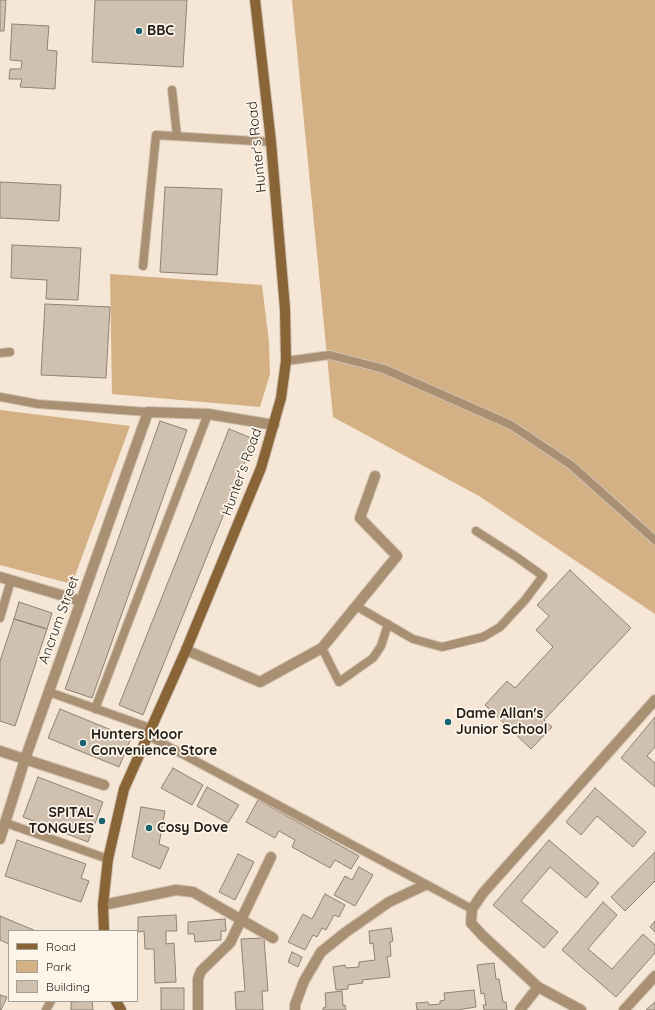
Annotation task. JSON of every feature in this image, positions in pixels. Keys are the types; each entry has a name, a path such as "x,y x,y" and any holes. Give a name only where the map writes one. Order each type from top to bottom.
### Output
{"street":[{"name":"Hunter's Road","path":"104,930 103,905 108,859 124,789 148,732 186,650 261,468 281,398 286,361 285,309 270,142 255,0"},
{"path":"148,412 208,414 274,425"},
{"name":"Ancrum Street","path":"0,839 25,759 148,412"},
{"path":"186,650 260,682 322,648 397,556 360,518 375,476"},
{"path":"0,577 81,601"},
{"path":"581,1010 538,987 471,923 472,909 483,893 655,700"},
{"path":"0,751 104,785"},
{"path":"198,1010 198,979 201,971 230,943 271,857"},
{"path":"295,1010 295,1005 304,981 321,952 346,932 389,902 425,885"},
{"path":"103,905 176,890 193,892 273,938"},
{"path":"624,1010 655,976"},
{"path":"520,1010 538,987"}],"lane":[{"path":"172,90 176,136"},
{"path":"143,266 156,135 270,142"},
{"path":"0,353 10,352"},
{"path":"286,361 330,355 384,369 510,425 571,466 655,540"},
{"path":"0,397 38,404 148,412"},
{"path":"95,708 208,414"},
{"path":"356,606 413,639 442,647 483,637 500,627 525,600 543,576 516,556 476,532"},
{"path":"0,618 11,580"},
{"path":"322,648 339,682 373,658 381,646 388,624"},
{"path":"49,692 95,708 148,732 425,885 472,909"},
{"path":"6,822 108,859"}],"green space":[{"path":"292,0 655,0 655,614 479,496 333,417"},
{"path":"110,274 262,285 269,342 270,374 260,407 112,394"},
{"path":"0,410 130,426 72,584 0,565"}],"building":[{"path":"0,0 6,0 4,31 0,31"},
{"name":"BBC","path":"95,0 187,0 183,67 92,62"},
{"path":"12,24 49,26 47,50 57,51 55,89 20,87 22,79 9,79 10,69 21,69 22,61 10,60"},
{"path":"0,182 61,185 59,221 0,218"},
{"path":"165,187 222,189 217,275 160,272"},
{"path":"12,245 81,248 78,300 46,299 47,280 11,278"},
{"path":"45,304 110,307 106,378 41,375"},
{"path":"160,421 187,430 92,698 65,689"},
{"path":"229,429 254,439 143,715 119,705"},
{"path":"570,570 631,628 544,720 552,727 531,749 485,705 507,681 515,688 553,647 536,630 549,616 537,605"},
{"path":"19,602 52,613 47,629 14,619"},
{"path":"14,619 47,629 15,726 0,721 0,661"},
{"path":"60,709 131,738 119,767 48,738"},
{"path":"655,717 655,747 647,756 655,763 655,787 621,758"},
{"path":"173,768 203,785 192,805 161,788"},
{"path":"38,777 103,802 88,842 23,817"},
{"path":"207,787 239,805 228,823 197,806"},
{"path":"595,788 646,832 633,847 597,816 581,835 566,822"},
{"path":"258,800 359,856 351,869 335,860 330,868 292,847 295,840 279,831 275,838 246,822"},
{"name":"Cosy Dove","path":"141,807 165,811 159,844 169,848 160,869 132,857"},
{"path":"17,840 86,864 81,878 89,881 81,902 5,876"},
{"path":"549,840 599,883 586,898 550,867 521,901 558,932 544,948 493,905"},
{"path":"655,852 655,881 625,911 611,897"},
{"path":"238,854 254,862 235,900 219,892"},
{"path":"359,867 373,875 355,906 334,895 345,876 352,880"},
{"path":"325,894 345,905 339,917 334,915 326,930 322,928 317,937 313,935 305,950 288,942 303,914 312,919"},
{"path":"603,902 617,915 588,949 612,969 643,934 655,945 655,953 616,997 562,950"},
{"path":"176,915 177,931 166,931 166,944 174,943 176,982 155,983 154,949 145,949 144,931 138,932 138,917"},
{"path":"0,916 34,930 8,930 8,944 0,940"},
{"path":"225,919 226,931 221,931 221,940 195,942 194,934 188,934 188,922"},
{"path":"655,921 655,932 650,927"},
{"path":"391,928 393,941 390,942 391,956 387,957 390,977 362,980 363,983 348,985 348,989 336,990 333,967 345,965 346,968 359,967 359,962 375,960 373,943 370,944 369,931"},
{"path":"264,938 268,991 262,991 263,1010 236,1010 235,992 245,991 241,939"},
{"path":"292,952 302,957 298,967 288,962"},
{"path":"494,963 496,979 499,979 503,1002 506,1002 507,1010 484,1010 483,1005 486,1005 484,993 481,994 477,965"},
{"path":"161,988 184,988 184,1010 161,1010"},
{"path":"474,990 476,1007 457,1010 417,1010 416,1003 428,1002 429,1005 440,1004 440,1001 445,1000 444,993"},
{"path":"342,991 343,1006 345,1005 346,1010 323,1010 323,1008 326,1007 325,993"},
{"path":"0,995 7,997 1,1010 0,1010"},
{"path":"71,1002 92,1002 93,1010 71,1010"},
{"path":"655,1002 655,1010 646,1010"}],"place":[{"name":"BBC","path":"139,31"},
{"name":"Dame Allan's Junior School","path":"448,722"},
{"name":"Hunters Moor Convenience Store","path":"83,743"},
{"name":"SPITAL TONGUES","path":"102,821"},
{"name":"Cosy Dove","path":"149,828"}]}
